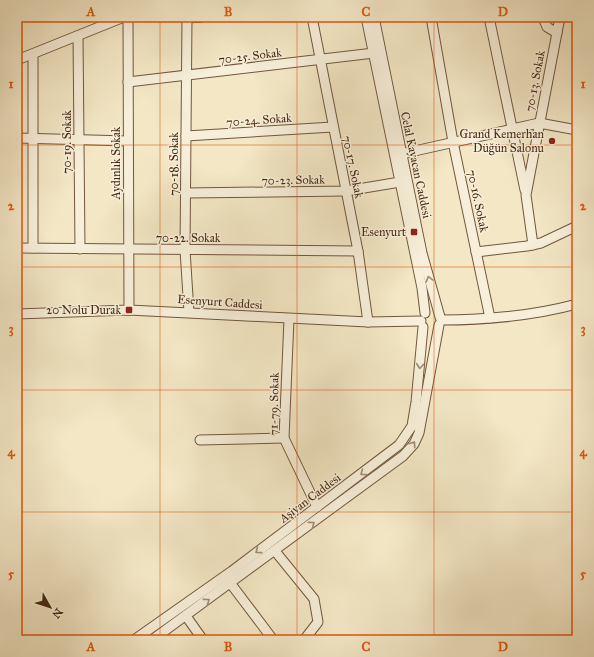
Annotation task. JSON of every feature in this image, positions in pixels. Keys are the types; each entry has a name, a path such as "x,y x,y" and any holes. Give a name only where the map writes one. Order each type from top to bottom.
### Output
{"street":[{"path":"17,60 124,17"},
{"name":"Aydınlık Sokak","path":"128,17 129,310"},
{"path":"187,18 202,17"},
{"name":"70-17. Sokak","path":"312,17 358,251 368,322"},
{"name":"Celal Kayacan Caddesi","path":"366,17 400,182 423,320"},
{"name":"Celal Kayacan Caddesi","path":"374,17 422,253 440,321"},
{"name":"70-16. Sokak","path":"431,17 453,142 490,318"},
{"path":"489,17 526,195"},
{"path":"543,17 547,27 557,33"},
{"name":"70-13. Sokak","path":"533,245 526,195 560,17"},
{"name":"70-18. Sokak","path":"187,18 185,250 189,312"},
{"name":"70-19. Sokak","path":"78,36 80,249"},
{"name":"70-25. Sokak","path":"128,82 374,53"},
{"path":"33,54 33,248"},
{"path":"401,154 539,123 577,130"},
{"name":"70-24. Sokak","path":"186,136 333,127"},
{"path":"17,138 128,141"},
{"name":"70-23. Sokak","path":"186,193 346,191 400,182"},
{"path":"476,252 533,245 577,226"},
{"name":"70-22. Sokak","path":"17,248 358,251"},
{"path":"440,321 432,311 423,320 432,330 440,321 536,314 577,304"},
{"name":"Esenyurt Caddesi","path":"17,314 129,310 368,322 423,320"},
{"name":"71-79. Sokak","path":"289,319 284,438 317,507"},
{"name":"Aşiyan Caddesi","path":"134,640 317,507 399,445 412,426 416,402 423,320"},
{"name":"Aşiyan Caddesi","path":"152,640 231,584 393,464 414,444 423,418 440,321"},
{"path":"200,440 284,438"},
{"path":"275,551 314,599 318,622 304,640"},
{"path":"231,584 271,637"},
{"path":"186,616 203,640"}],"place":[{"name":"Grand Kemerhan Düğün Salonu","path":"552,141"},
{"name":"Esenyurt","path":"414,232"},
{"name":"20 Nolu Durak","path":"129,310"}]}
